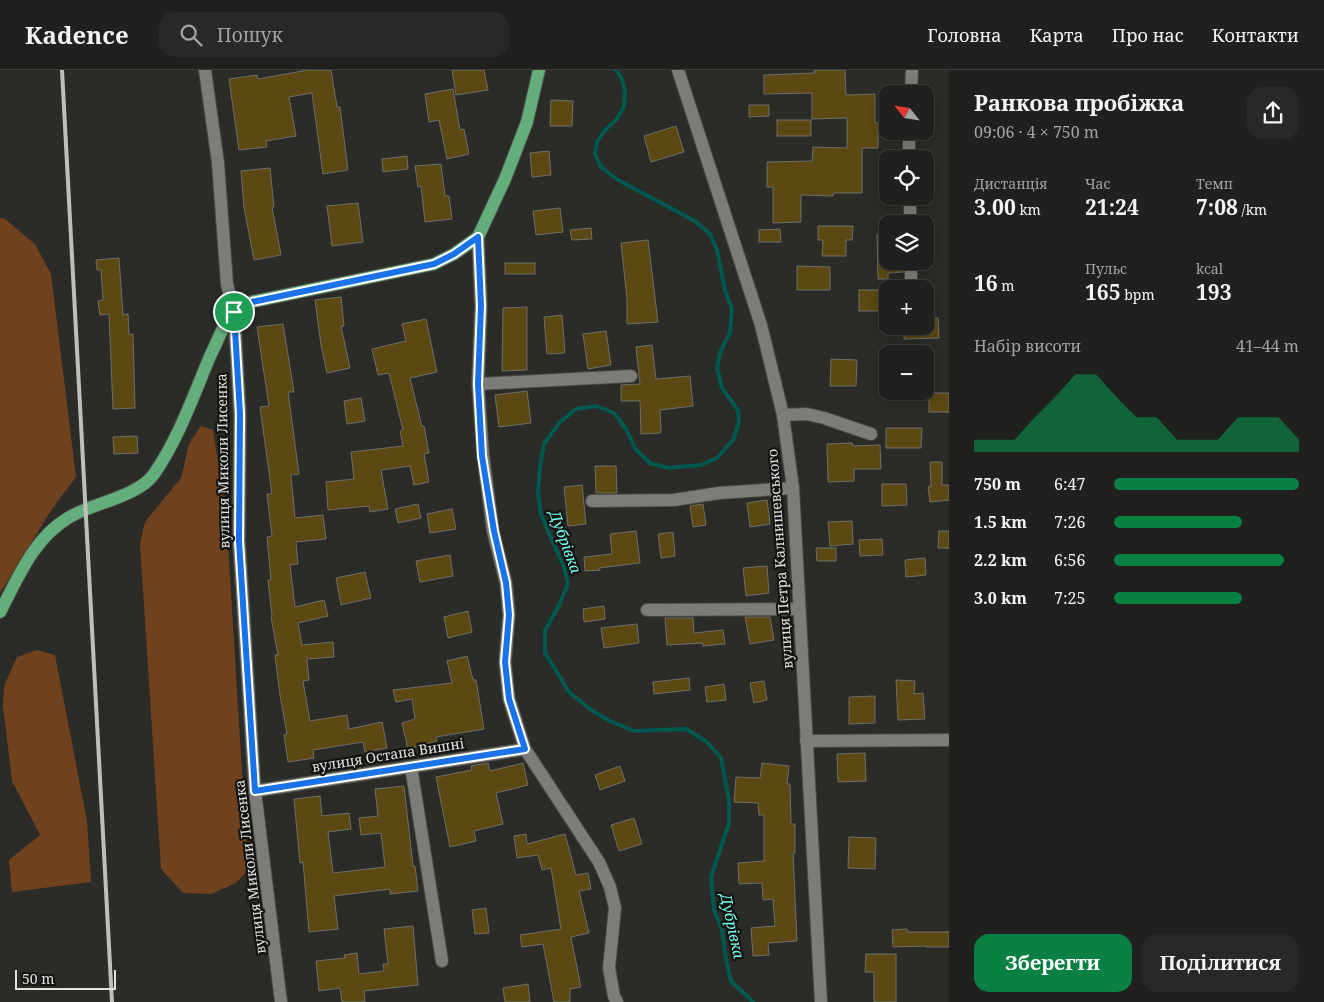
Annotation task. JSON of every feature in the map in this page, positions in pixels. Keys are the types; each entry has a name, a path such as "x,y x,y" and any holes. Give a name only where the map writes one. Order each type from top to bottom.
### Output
{"main road":[{"path":"0,612 29,556 48,533 66,519 85,509 140,488 152,476 166,455 221,333 234,312 252,302 434,264 454,254 478,237 505,180 527,122 540,70"}],"street":[{"name":"вулиця Миколи Лисенка","path":"205,70 218,163 227,284 234,312 240,414 239,541 255,791 281,1002"},
{"name":"вулиця Петра Калнишевського","path":"678,70 761,325 783,415 793,488 821,1002"},
{"path":"911,85 912,70"},
{"path":"478,237 481,306 478,384 482,456 494,531 506,583 509,615 505,662 509,699 525,749 599,862 610,887 615,908 609,968 614,996 617,1002"},
{"path":"478,384 631,376"},
{"path":"783,415 807,414 871,434"},
{"path":"592,501 674,500 719,493 793,488"},
{"path":"647,610 799,609"},
{"path":"806,741 949,740"},
{"name":"вулиця Остапа Вишні","path":"255,791 525,749"},
{"path":"411,767 442,961"}],"shaded area":[{"path":"0,218 5,219 35,244 51,274 76,477 52,509 0,593"},
{"path":"201,426 213,430 226,512 248,870 236,883 211,894 183,893 161,869 140,543 145,522 181,478 189,444"},
{"path":"37,650 55,655 87,821 91,882 12,892 9,860 40,835 12,781 3,706 4,686 17,657"}],"building":[{"path":"308,70 331,70 337,107 340,107 348,170 323,174 312,93 289,97 296,136 266,141 267,147 239,150 229,79 257,75 258,79"},
{"path":"452,70 484,70 488,90 456,95"},
{"path":"814,70 845,70 846,95 875,94 875,123 878,123 878,148 862,148 862,193 833,193 833,196 801,195 801,222 773,223 773,187 767,187 767,162 812,161 813,147 847,148 847,118 812,119 812,93 764,94 764,75 815,73"},
{"path":"453,89 460,130 464,129 469,154 447,159 439,120 429,122 425,94"},
{"path":"551,100 573,101 572,126 550,126"},
{"path":"749,105 769,105 769,116 749,117"},
{"path":"777,120 811,120 811,136 777,136"},
{"path":"676,126 684,152 651,162 644,136"},
{"path":"549,151 551,175 532,177 530,153"},
{"path":"407,156 408,169 383,172 382,159"},
{"path":"441,164 445,196 449,196 452,219 425,222 421,186 418,187 415,166"},
{"path":"270,168 274,207 272,207 281,255 254,260 244,207 241,171"},
{"path":"358,203 363,242 332,246 327,206"},
{"path":"560,208 563,232 536,235 533,211"},
{"path":"818,226 853,226 852,240 846,240 846,256 822,256 823,240 818,240"},
{"path":"591,228 592,239 572,240 570,230"},
{"path":"780,229 781,242 759,242 759,230"},
{"path":"877,235 879,235 879,270 903,270 903,272 888,273 888,279 878,279"},
{"path":"648,240 658,322 627,324 627,299 621,243"},
{"path":"119,258 123,315 128,314 129,335 133,334 135,408 113,409 109,314 100,315 98,301 103,300 101,270 97,270 96,260"},
{"path":"505,263 535,263 535,274 505,274"},
{"path":"797,266 830,267 830,290 797,290"},
{"path":"859,290 879,290 879,311 859,311"},
{"path":"341,297 344,326 341,326 350,368 327,373 315,300"},
{"path":"527,307 527,370 502,371 503,308"},
{"path":"562,315 565,353 547,354 544,317"},
{"path":"934,318 938,318 939,338 904,339 904,335 934,335"},
{"path":"426,319 437,372 410,378 422,427 424,426 429,453 424,454 429,482 414,485 410,466 381,470 388,509 370,512 369,506 328,510 326,482 354,479 351,452 403,446 400,431 403,430 389,373 378,375 372,349 406,341 402,324"},
{"path":"283,324 294,392 288,392 299,474 291,475 295,518 323,515 326,539 296,542 298,564 290,565 295,607 324,600 328,616 298,623 302,645 333,642 334,657 307,659 309,680 303,681 310,721 347,715 349,729 382,722 387,748 365,752 363,742 313,750 314,758 288,762 284,735 287,734 275,655 278,655 271,617 268,580 271,580 267,537 272,536 267,494 272,494 260,407 269,406 257,327"},
{"path":"606,331 611,365 588,369 583,334"},
{"path":"652,345 656,379 690,376 693,406 660,410 661,433 641,434 640,401 621,401 621,385 640,384 636,347"},
{"path":"831,359 857,360 856,386 830,386"},
{"path":"527,391 531,423 499,427 495,395"},
{"path":"934,393 949,393 949,412 929,412 929,400 934,400"},
{"path":"361,398 365,421 347,424 344,401"},
{"path":"886,428 922,428 921,448 886,448"},
{"path":"137,436 138,453 114,454 113,437"},
{"path":"852,443 853,446 880,445 881,469 854,469 854,481 828,482 827,444"},
{"path":"930,462 942,462 942,485 949,485 949,500 930,502 928,487 931,486"},
{"path":"595,466 616,466 617,493 596,493"},
{"path":"882,484 906,484 907,505 882,506"},
{"path":"582,485 586,524 568,526 564,487"},
{"path":"767,500 770,524 750,527 747,503"},
{"path":"418,504 421,518 398,523 395,509"},
{"path":"703,504 706,525 693,527 690,506"},
{"path":"452,509 456,529 430,533 427,514"},
{"path":"852,521 853,544 830,546 828,522"},
{"path":"636,531 640,563 585,571 584,557 612,554 610,534"},
{"path":"939,531 949,531 949,548 938,548"},
{"path":"673,532 675,556 661,558 658,534"},
{"path":"882,539 883,555 860,556 859,540"},
{"path":"816,548 836,548 836,561 817,561"},
{"path":"450,555 453,576 420,582 416,561"},
{"path":"925,558 926,575 906,577 905,560"},
{"path":"767,566 769,593 746,596 743,568"},
{"path":"365,572 371,598 341,605 336,578"},
{"path":"604,606 605,619 584,622 583,609"},
{"path":"468,611 472,632 448,638 444,617"},
{"path":"745,617 770,617 774,640 750,644"},
{"path":"665,618 693,618 694,633 723,630 725,644 703,646 703,643 667,645"},
{"path":"637,624 639,643 604,648 601,628"},
{"path":"467,656 473,680 476,680 484,729 436,737 437,741 408,749 402,723 415,719 412,699 396,702 393,690 452,683 447,661"},
{"path":"689,678 690,690 654,694 653,682"},
{"path":"896,680 915,681 914,694 923,693 925,719 898,720"},
{"path":"764,681 767,700 754,703 750,683"},
{"path":"724,684 726,700 707,702 705,687"},
{"path":"875,696 875,723 849,724 849,697"},
{"path":"865,753 866,781 838,782 837,754"},
{"path":"488,763 490,771 523,763 528,785 496,793 503,824 474,831 476,841 450,847 436,777 472,770 471,766"},
{"path":"762,763 789,766 787,784 790,784 791,824 795,824 795,853 793,853 797,941 768,943 769,955 753,956 751,928 775,926 773,899 763,900 762,883 739,884 738,863 764,861 764,815 759,815 758,803 734,802 736,777 760,778"},
{"path":"620,766 625,781 600,790 595,775"},
{"path":"404,786 413,866 415,866 418,891 390,894 390,889 334,896 338,929 309,932 303,862 300,863 294,799 320,796 322,816 349,813 351,829 328,832 333,873 385,867 381,833 361,835 359,818 378,816 375,789"},
{"path":"634,818 642,844 619,851 611,825"},
{"path":"526,834 527,844 565,834 576,875 588,873 591,889 579,891 589,933 571,937 581,987 570,989 570,1002 554,1002 543,944 522,947 520,935 561,929 551,868 542,870 538,855 517,858 514,836"},
{"path":"849,837 876,838 875,869 848,868"},
{"path":"486,908 489,933 475,934 472,910"},
{"path":"413,926 418,985 364,991 365,1002 342,1002 340,988 319,991 316,961 345,958 344,955 357,953 359,974 384,971 383,964 388,964 384,929"},
{"path":"907,929 908,932 949,932 949,947 893,947 892,930"},
{"path":"866,954 896,954 896,1002 874,1002 874,972 865,972"},
{"path":"528,984 530,1002 505,1002 503,988"}],"waterway":[{"name":"Дубрівка","path":"616,70 621,77 625,91 624,106 617,119 605,130 597,142 595,154 601,167 618,180 695,221 710,234 717,250 725,290 732,309 730,332 720,353 717,368 722,388 738,410 739,423 733,440 717,458 701,465 668,468 650,463 636,450 626,429 614,413 596,406 576,409 560,422 544,444 538,492 541,515 564,567 568,584 545,631 545,653 569,692 591,710 610,721 634,731 686,729 707,742 721,758 729,800 729,823 711,877 714,910 722,929 731,981 753,1002"}],"railway":[{"path":"62,70 112,1002"}],"route":[{"path":"478,237 481,306 478,384 482,456 494,531 506,583 509,615 505,662 509,699 525,749 255,791 239,541 240,414 234,312 252,302 434,264 454,254 478,237"}]}
